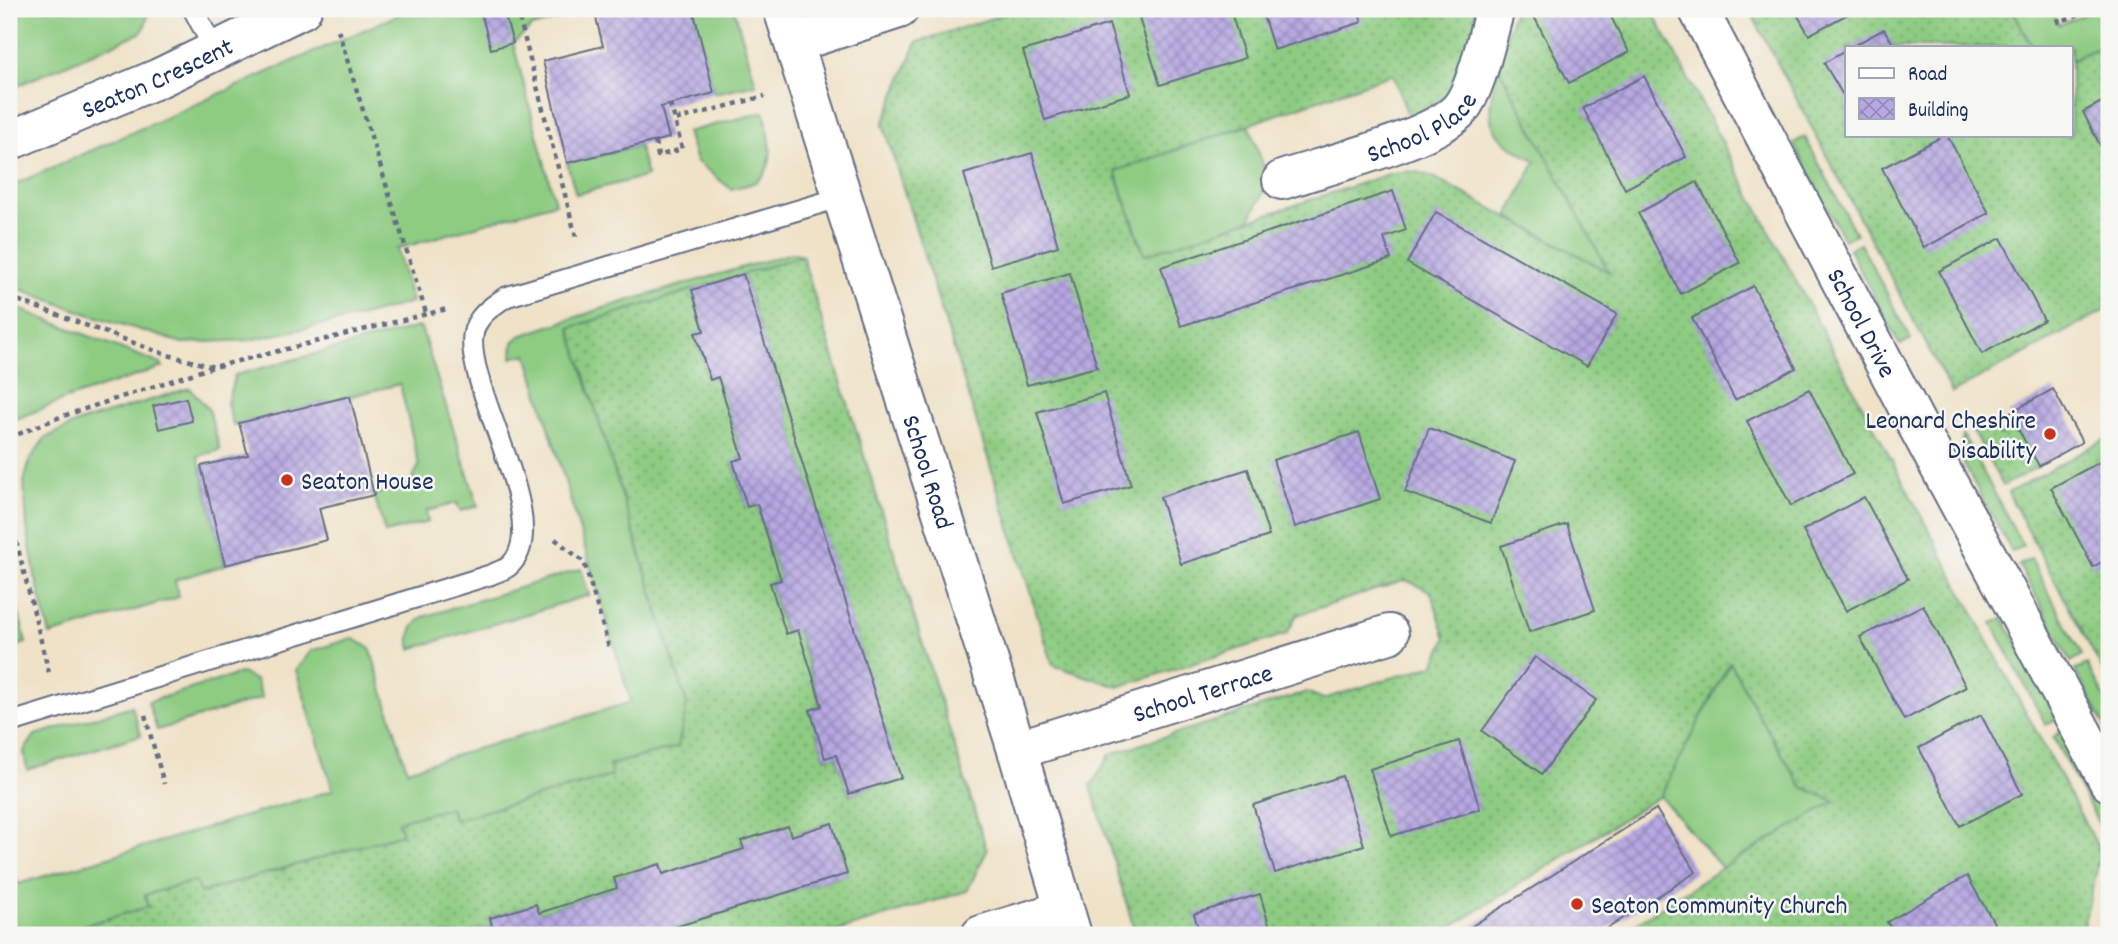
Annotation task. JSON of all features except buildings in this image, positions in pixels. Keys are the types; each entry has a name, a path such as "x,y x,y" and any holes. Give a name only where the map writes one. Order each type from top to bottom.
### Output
{"street":[{"path":"788,26 899,9"},
{"name":"School Place","path":"1282,180 1411,137 1450,118 1461,108 1471,90 1495,9"},
{"name":"School Drive","path":"1698,9 2109,782"},
{"name":"Seaton Crescent","path":"9,141 159,78 215,51 319,15"},
{"name":"School Road","path":"788,26 1017,750 1068,923"},
{"name":"School Terrace","path":"1017,750 1390,634"},
{"path":"981,935 1068,923"}],"lane":[{"path":"193,9 215,51"},
{"path":"9,723 510,566 523,545 523,513 474,363 472,335 485,311 506,297 842,197"}],"path":[{"path":"517,9 585,272"},
{"path":"2054,9 2059,22 2093,9"},
{"path":"319,15 426,313"},
{"path":"675,120 807,85"},
{"path":"655,142 658,156 682,149 670,104"},
{"path":"9,297 164,354 214,367"},
{"path":"9,438 60,417 214,367 426,313 506,297"},
{"path":"9,512 58,708"},
{"path":"523,513 583,562 610,651"},
{"path":"136,684 164,784"}],"green space":[{"path":"9,9 149,11 144,29 140,33 9,89"},
{"path":"411,9 598,9 532,27 513,43 555,203 397,249 412,302 359,317 250,340 182,343 85,313 9,285 9,187"},
{"path":"693,9 734,9 756,84 714,93"},
{"path":"1020,9 1481,9 1465,60 1453,87 1439,101 1420,111 1408,116 1393,74 1115,171 1144,255 1392,173 1410,171 1437,179 1609,272 1498,66 1514,9 1651,9 2101,853 2081,935 1618,935 1722,868 1835,801 1802,787 1730,662 1660,796 1438,935 1136,935 1091,786 1110,754 1307,692 1323,699 1434,665 1446,639 1431,592 1406,580 1297,615 1287,634 1118,687 1053,665 883,124 917,42"},
{"path":"1749,9 2012,9 2031,46 1845,46 1845,136 2072,136 2072,60 2109,43 2109,98 2083,112 2109,163 2109,168 2099,173 2109,192 2109,308 1952,393"},
{"path":"2012,9 2052,9 2059,25 2098,9 2109,9 2109,43 2072,60 2072,46 2031,46"},
{"path":"1498,66 1610,273 1508,216 1536,161 1506,142 1492,124 1491,101"},
{"path":"764,112 770,151 767,170 761,177 750,184 731,189 696,161 687,132"},
{"path":"1249,125 1269,182 1249,221 1145,255 1115,171"},
{"path":"1805,137 1856,234 1844,240 1793,143"},
{"path":"639,146 647,176 576,194 567,163"},
{"path":"1860,243 1911,339 1900,345 1849,249"},
{"path":"792,253 802,256 570,328 687,705 678,747 609,765 612,776 454,820 450,808 398,822 402,834 199,893 195,881 145,895 148,907 51,935 9,935 9,856 18,884 333,790 296,670 311,651 352,638 370,648 407,770 631,702 527,354 512,358 513,342 520,336 610,306"},
{"path":"802,256 987,851 967,891 825,935 649,935 847,874 831,823 791,836 741,842 744,849 663,874 660,864 615,878 617,888 539,913 536,904 490,918 492,926 463,935 51,935 148,907 145,895 195,881 200,893 402,834 398,821 450,808 454,820 612,776 609,765 678,747 687,704 570,328 692,290 704,331 695,334 709,379 718,377 743,458 733,462 747,507 757,504 781,580 770,583 785,633 798,630 821,706 810,710 825,758 836,755 849,794 900,778 743,274"},
{"path":"9,305 163,367 66,399 9,422"},
{"path":"421,328 478,506 460,511 457,503 426,511 428,522 385,533 374,495 408,485 419,466 400,384 233,425 227,403 235,375"},
{"path":"190,388 209,410 220,450 198,456 225,565 175,580 179,597 50,635 35,575 27,527 24,482 30,460 45,438 77,423"},
{"path":"1992,422 2000,436 2018,426 2039,466 2003,486 1973,432"},
{"path":"1963,435 2023,546 2012,552 1962,461 1960,451"},
{"path":"2109,437 2109,682 2008,493"},
{"path":"2031,559 2082,655 2071,662 2019,565"},
{"path":"581,569 589,595 411,649 411,631 423,617"},
{"path":"9,574 26,643 9,648"},
{"path":"2003,618 2057,719 2046,725 1992,623"},
{"path":"1730,662 1802,787 1836,801 1722,868 1660,796"},
{"path":"2087,664 2109,706 2109,734 2075,670"},
{"path":"242,673 256,681 262,698 157,730 148,702"},
{"path":"132,706 141,735 27,770 24,751 35,735"},
{"path":"2063,731 2109,817 2109,843 2053,737"}],"place":[{"name":"Leonard Cheshire Disability","path":"2050,434"},
{"name":"Seaton House","path":"287,480"},
{"name":"Seaton Community Church","path":"1577,904"}]}
